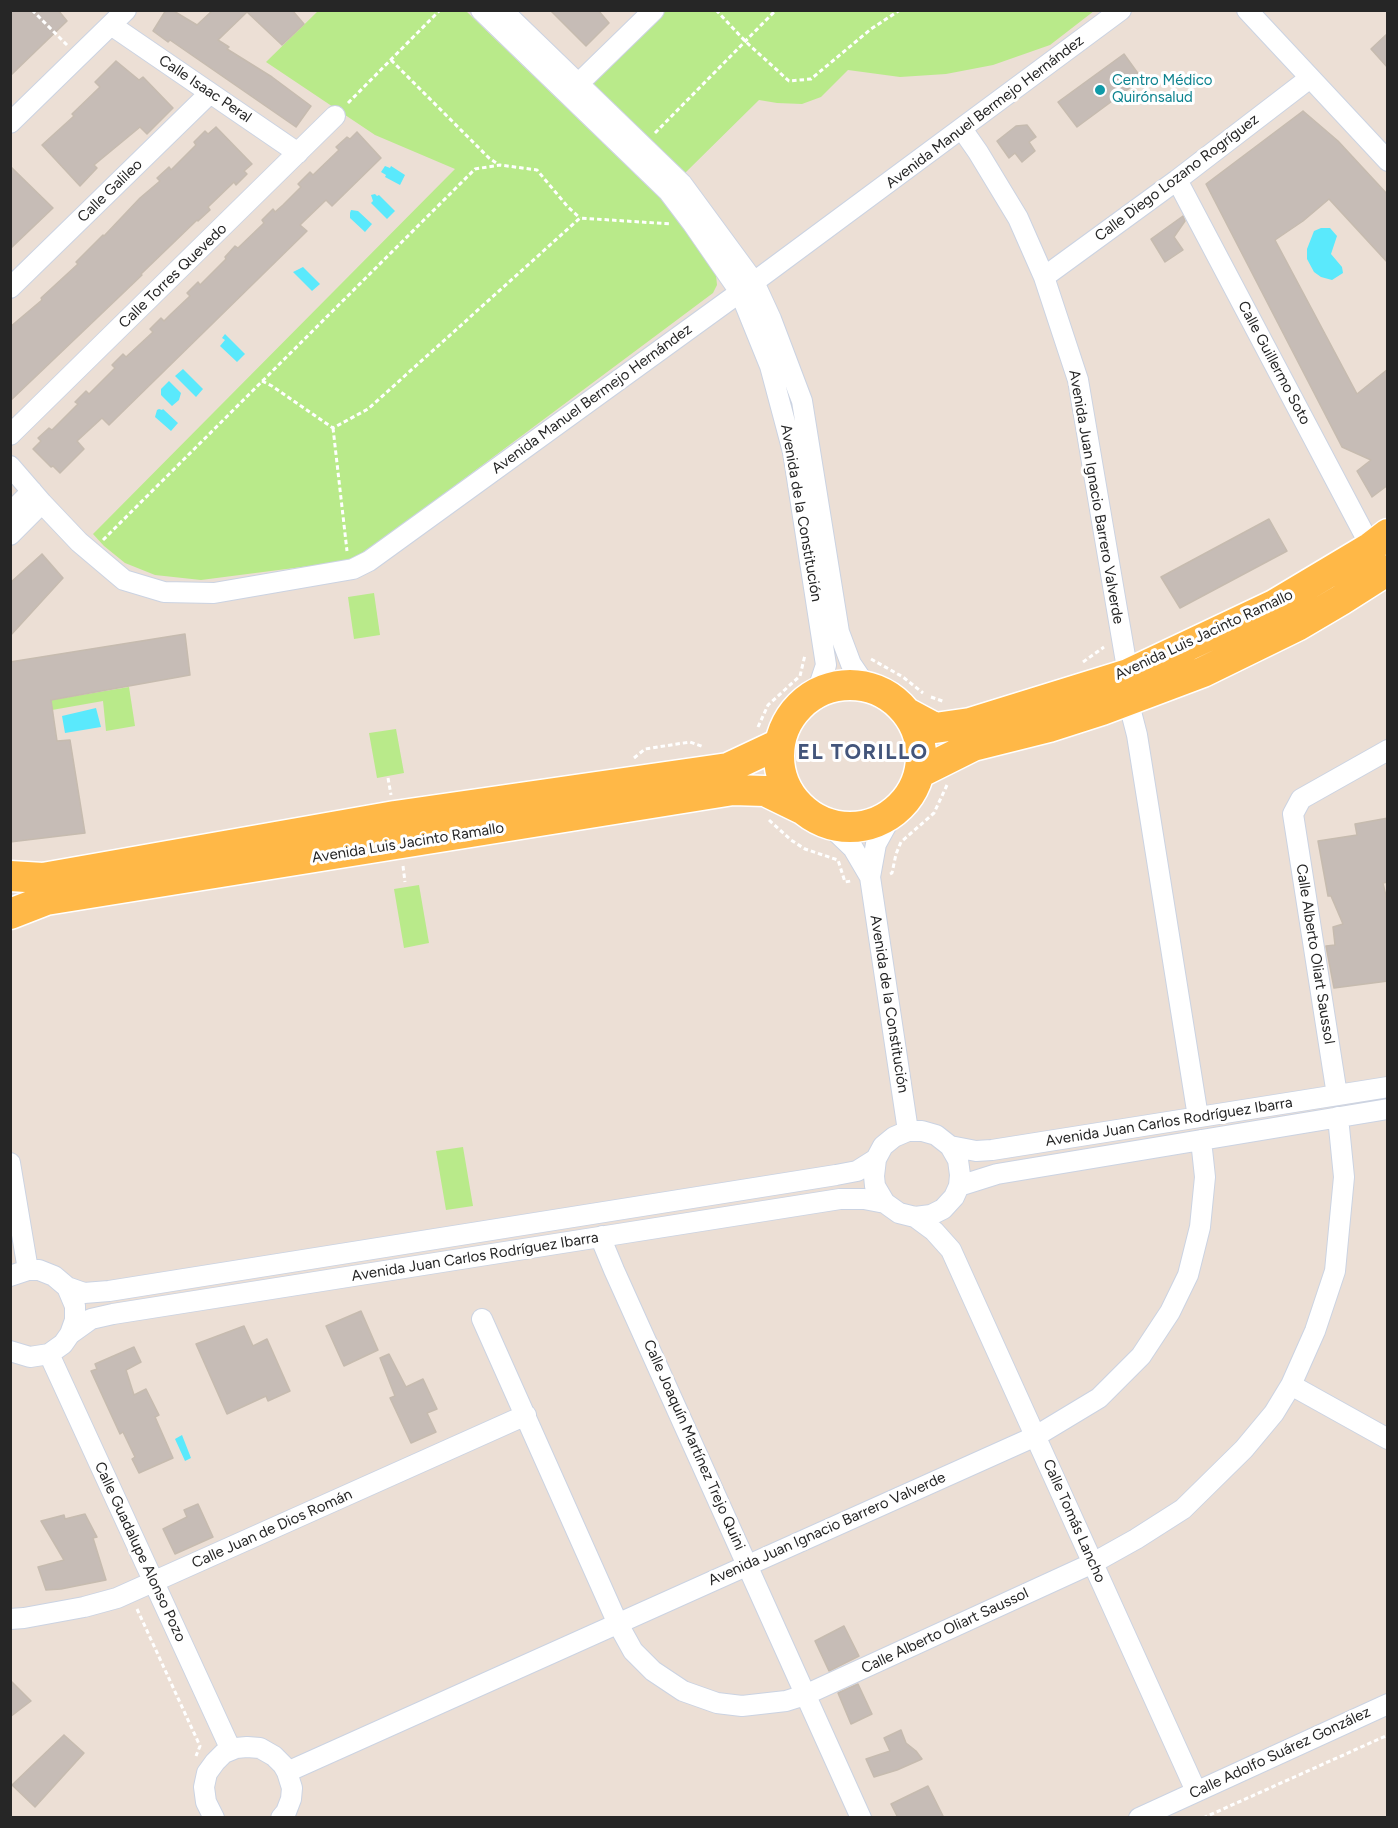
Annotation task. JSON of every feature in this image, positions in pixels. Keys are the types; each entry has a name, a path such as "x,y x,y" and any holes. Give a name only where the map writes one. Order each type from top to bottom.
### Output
{"main road":[{"name":"Avenida Luis Jacinto Ramallo","path":"907,713 935,728 970,723 1203,672 1305,621 1383,561"},
{"path":"850,684 866,686 889,696 907,713 920,737 921,772 911,796 892,816 874,825 851,828 817,818 788,792 767,738 786,723 800,705 817,692 833,686 850,684"},
{"name":"Avenida Luis Jacinto Ramallo","path":"921,772 973,746 1049,727 1128,687"},
{"name":"Avenida Luis Jacinto Ramallo","path":"10,876 43,878 395,816 729,768 767,738"},
{"name":"Avenida Luis Jacinto Ramallo","path":"10,914 46,900 733,790 765,791 817,818"}],"street":[{"path":"10,123 126,10"},
{"name":"Avenida de la Constitución","path":"482,10 668,191 771,319 802,401 839,632 851,664 866,686"},
{"name":"Avenida de la Constitución","path":"502,10 682,184 747,287 793,452 826,665 817,692"},
{"path":"578,84 654,10"},
{"name":"Avenida Manuel Bermejo Hernández","path":"10,466 79,542 124,580 164,592 214,593 352,569 369,561 747,287 1121,10"},
{"path":"1250,13 1388,161"},
{"name":"Calle Isaac Peral","path":"111,25 298,153"},
{"name":"Calle Diego Lozano Rogríguez","path":"1044,277 1177,180 1310,78"},
{"name":"Calle Galileo","path":"10,288 210,93"},
{"name":"Calle Torres Quevedo","path":"10,435 335,116"},
{"name":"Avenida Juan Ignacio Barrero Valverde","path":"962,129 1018,218 1044,277 1078,380 1198,1117"},
{"name":"Calle Guillermo Soto","path":"1177,180 1383,561"},
{"path":"10,513 37,497"},
{"path":"10,535 37,497"},
{"name":"Calle Alberto Oliart Saussol","path":"1337,1095 1293,813 1301,799 1388,750"},
{"name":"Avenida de la Constitución","path":"892,816 876,844 870,877 908,1131"},
{"name":"Avenida de la Constitución","path":"817,818 853,848 870,877"},
{"name":"Avenida Juan Carlos Rodríguez Ibarra","path":"950,1146 976,1151 992,1150 1388,1087"},
{"name":"Avenida Juan Carlos Rodríguez Ibarra","path":"956,1192 997,1174 1388,1110"},
{"name":"Calle Alberto Oliart Saussol","path":"482,1319 618,1624 633,1651 653,1671 683,1691 717,1703 742,1706 786,1701 806,1695 1093,1563 1183,1509 1244,1449 1274,1413 1291,1385 1315,1331 1335,1271 1344,1177 1338,1117"},
{"path":"908,1131 922,1131 936,1135 950,1146 958,1160 960,1175 956,1192 943,1209 930,1215 915,1217 899,1213 885,1203 875,1186 873,1176 876,1159 883,1146 894,1137 908,1131"},
{"name":"Avenida Juan Ignacio Barrero Valverde","path":"287,1772 1036,1436 1099,1398 1141,1356 1170,1312 1188,1275 1200,1227 1205,1178 1201,1140"},
{"name":"Avenida Juan Carlos Rodríguez Ibarra","path":"66,1287 84,1293 109,1292 836,1176 857,1171 876,1159"},
{"path":"10,1162 19,1273 39,1270 54,1276 66,1287 75,1306 75,1320 70,1334"},
{"name":"Calle Tomás Lancho","path":"951,1250 949,1221 956,1192"},
{"name":"Avenida Juan Carlos Rodríguez Ibarra","path":"48,1354 91,1319 113,1314 840,1199 864,1199 885,1203"},
{"name":"Calle Tomás Lancho","path":"915,1217 934,1231 951,1250 1196,1791"},
{"name":"Calle Joaquín Martínez Trejo Quini","path":"602,1236 614,1270 861,1818"},
{"path":"10,1351 30,1357 48,1354"},
{"name":"Calle Guadalupe Alonso Pozo","path":"48,1354 231,1750"},
{"path":"1291,1385 1388,1439"},
{"name":"Calle Juan de Dios Román","path":"10,1619 84,1607 117,1598 526,1415"},
{"name":"Calle Adolfo Suárez González","path":"1139,1818 1388,1704"},
{"path":"214,1818 206,1802 204,1787 207,1773 215,1762 231,1750 247,1747 260,1748 274,1756 283,1765 292,1788 288,1816"}],"path":[{"path":"32,10 78,57"},
{"path":"335,116 440,10"},
{"path":"716,10 746,42 789,81 811,79 871,29 900,10"},
{"path":"642,146 776,10"},
{"path":"391,60 489,158 500,165"},
{"path":"92,553 110,531 475,169 500,165 537,170 580,218 693,224"},
{"path":"333,428 368,409 580,218"},
{"path":"262,381 333,428"},
{"path":"333,428 346,546 352,569"},
{"path":"767,738 768,705 800,676 813,635 821,635"},
{"path":"1082,662 1108,645 1122,641"},
{"path":"868,655 871,660 903,677 925,695 943,702 952,702"},
{"path":"632,759 645,749 690,742 706,747"},
{"path":"135,1604 200,1746 194,1758"},
{"path":"1203,1818 1388,1735"}],"green space":[{"path":"318,11 466,11 667,205 712,267 717,285 713,293 366,552 333,563 201,580 155,575 125,563 93,534 455,169 375,135 266,62"},
{"path":"664,11 1094,11 1050,45 993,65 946,74 900,77 848,70 821,97 802,104 759,100 684,174 589,82"},
{"path":"374,593 380,635 354,639 348,597"},
{"path":"129,687 135,726 106,731 103,701 52,710 51,700"},
{"path":"396,729 404,773 377,778 369,733"},
{"path":"419,885 429,943 404,948 394,889"},
{"path":"463,1147 473,1206 446,1210 436,1151"}],"water":[{"path":"385,166 390,168 391,166 405,175 400,185 385,177 386,175 381,172"},
{"path":"371,195 379,195 395,211 387,219 371,203 373,201"},
{"path":"351,210 358,211 372,224 365,232 350,218"},
{"path":"1330,228 1337,236 1331,254 1342,267 1343,273 1332,280 1314,272 1307,259 1307,249 1314,231"},
{"path":"303,267 320,284 312,291 293,272"},
{"path":"225,334 245,354 237,362 220,346 225,340 222,338"},
{"path":"183,369 203,389 196,397 175,376"},
{"path":"169,381 181,393 179,400 172,406 161,395 161,389"},
{"path":"159,409 163,409 178,423 171,431 155,417"},
{"path":"96,708 101,727 65,733 62,716"},
{"path":"182,1435 191,1458 185,1461 175,1439"}],"building":[{"path":"10,10 58,10 67,21 10,76"},
{"path":"166,10 172,10 197,25 213,10 292,10 304,24 282,45 247,12 218,40 229,47 227,49 272,77 311,106 296,127 170,40 168,42 153,31"},
{"path":"550,10 598,10 609,23 586,46"},
{"path":"1388,33 1388,68 1371,49"},
{"name":"Centro Médico Quirónsalud","path":"1124,54 1142,79 1077,127 1058,102"},
{"path":"116,61 139,80 143,77 173,108 147,134 140,127 94,165 97,168 80,186 42,145 74,116 72,114 100,87 95,82"},
{"path":"1303,111 1338,141 1388,195 1388,263 1329,199 1275,240 1357,394 1388,369 1388,485 1372,497 1357,471 1371,460 1342,447 1206,184"},
{"path":"1027,125 1036,137 1029,142 1035,151 1022,162 1015,153 1009,158 997,141 1016,126"},
{"path":"216,127 252,164 244,171 247,174 236,185 234,182 208,207 210,210 10,401 10,327 42,300 41,298 78,264 76,262 160,181 157,178 169,167 171,170 196,145 194,142 205,131 208,134"},
{"path":"357,132 381,158 332,206 326,200 300,225 307,231 109,425 102,418 77,441 84,449 60,473 53,466 51,467 33,449 41,441 38,438 49,428 52,430 78,404 75,402 86,391 89,394 115,368 112,365 123,354 126,357 153,332 150,329 161,318 164,321 190,296 187,293 198,282 200,285 226,259 225,257 235,246 238,248 264,223 262,220 273,209 275,212 301,187 298,184 310,172 313,175 339,150 336,147"},
{"path":"10,166 53,208 10,249"},
{"path":"1183,216 1185,221 1174,237 1183,250 1165,262 1151,239"},
{"path":"1269,519 1287,551 1180,608 1161,577"},
{"path":"42,554 63,578 10,636 10,583"},
{"path":"185,634 190,675 51,700 57,741 70,740 85,833 10,842 10,662"},
{"path":"1388,818 1388,882 1383,883 1388,905 1388,981 1334,988 1326,946 1335,945 1333,927 1343,924 1331,896 1328,896 1318,841 1357,835 1355,824"},
{"path":"361,1311 378,1350 344,1366 326,1326"},
{"path":"244,1326 253,1346 267,1339 290,1391 268,1401 266,1396 227,1414 196,1344"},
{"path":"134,1347 141,1362 126,1370 134,1395 146,1389 159,1415 155,1417 173,1458 139,1473 132,1459 135,1457 123,1432 120,1434 91,1371 97,1369 95,1364"},
{"path":"389,1354 406,1387 423,1379 437,1409 427,1413 436,1432 411,1443 390,1398 395,1396 380,1358"},
{"path":"198,1504 213,1537 175,1554 163,1529 187,1517 184,1510"},
{"path":"85,1514 97,1537 93,1538 106,1580 46,1590 38,1567 64,1560 41,1521 64,1515 65,1519"},
{"path":"844,1626 859,1656 829,1671 815,1641"},
{"path":"10,1680 31,1701 10,1717"},
{"path":"858,1684 872,1714 851,1724 838,1693"},
{"path":"901,1730 906,1743 922,1759 874,1777 866,1759 890,1751 884,1738"},
{"path":"64,1735 84,1753 35,1807 12,1785"},
{"path":"928,1786 944,1818 898,1818 891,1804"}],"place":[{"name":"Centro Médico Quirónsalud","path":"1100,90"}],"district":[{"name":"EL TORILLO","path":"863,753"}]}
